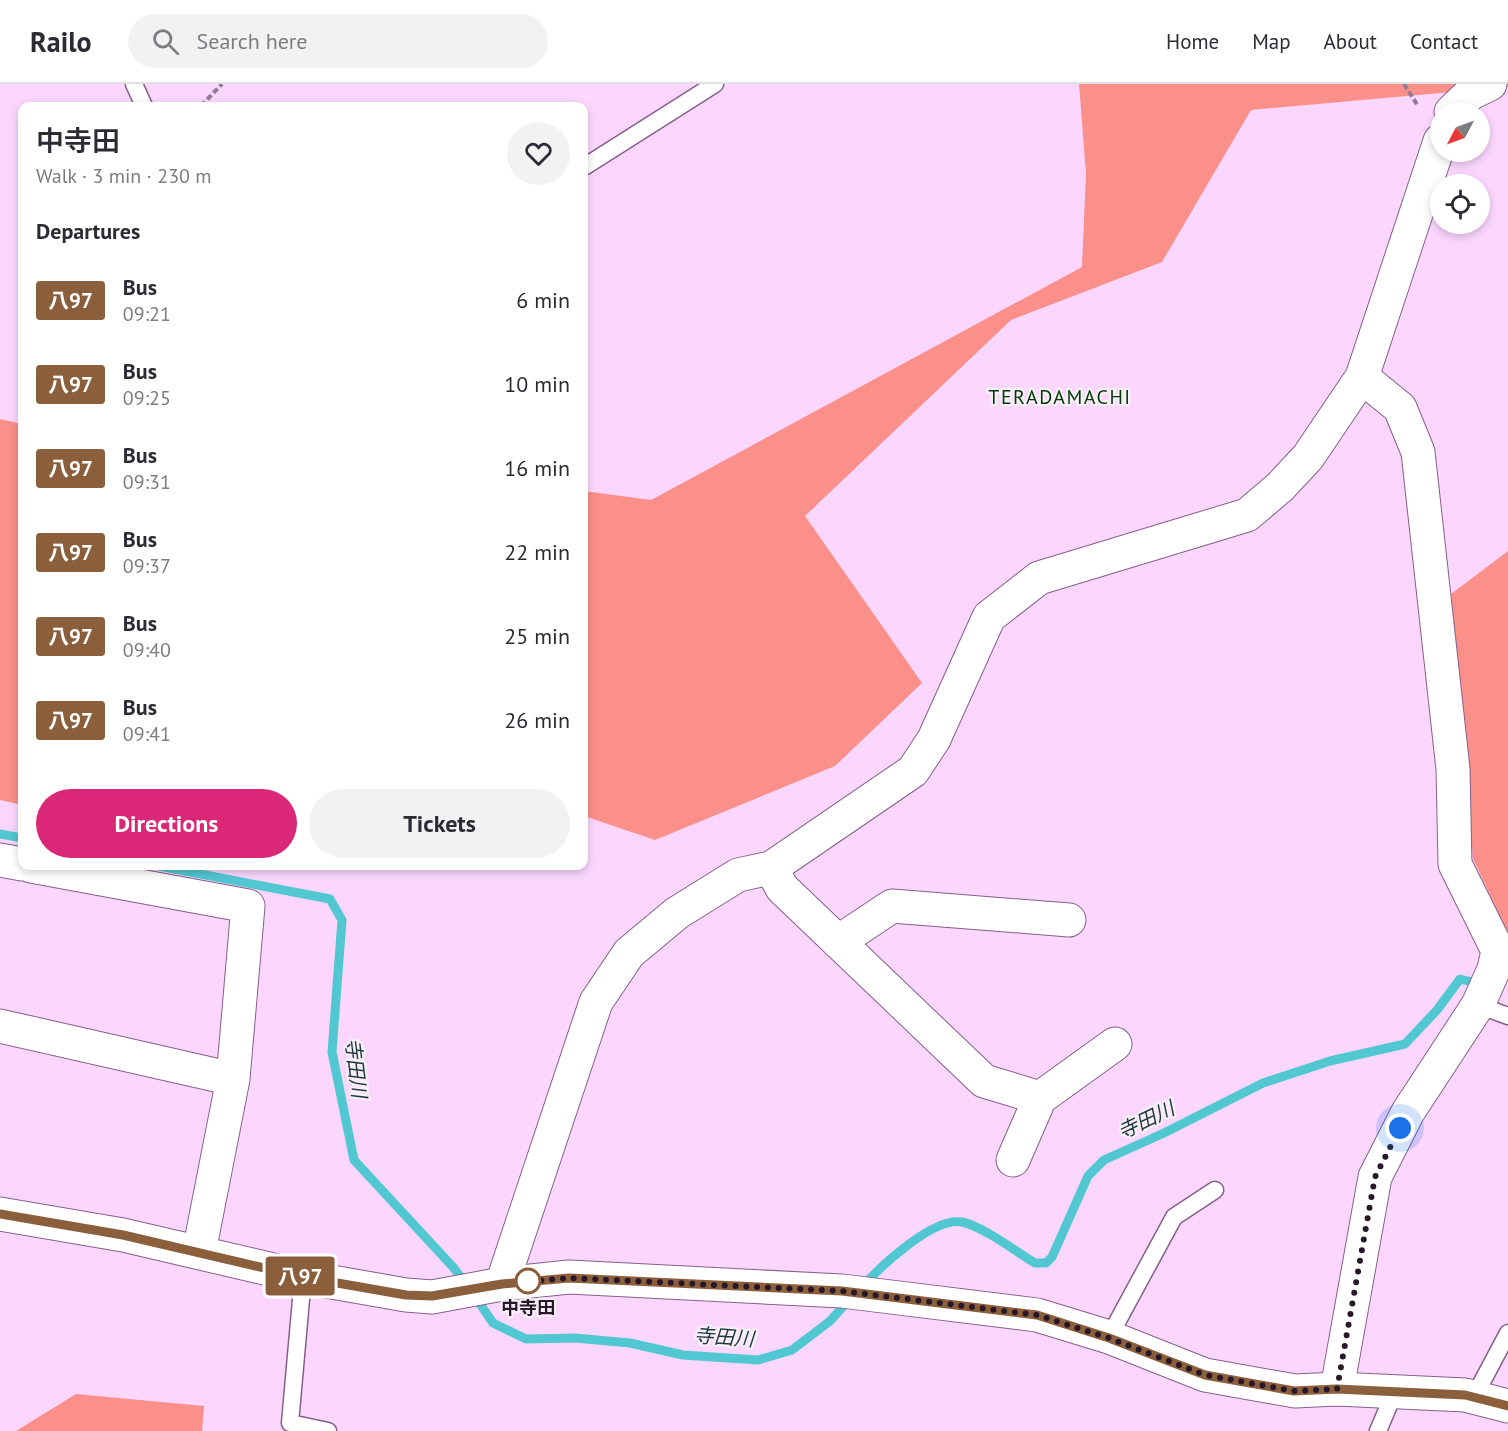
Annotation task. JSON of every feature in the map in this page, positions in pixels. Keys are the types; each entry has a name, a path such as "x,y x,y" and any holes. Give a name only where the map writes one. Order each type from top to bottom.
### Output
{"street":[{"path":"1462,102 1471,93 1490,84"},
{"path":"478,1289 596,1002 629,953 677,913 738,875 771,868 913,771 934,739 989,617 1039,578 1247,515 1280,487 1308,457 1362,377 1433,162"},
{"path":"1337,1389 1375,1177 1408,1112 1493,1010 1500,958 1455,864 1453,769 1418,453 1400,408 1362,377"},
{"path":"0,860 18,863"},
{"path":"771,868 782,888 984,1081 1040,1098"},
{"path":"53,870 248,906 233,1079 199,1252"},
{"path":"838,942 892,906 1069,920"},
{"path":"0,1026 233,1079"},
{"path":"1013,1160 1040,1098 1115,1044"},
{"path":"0,1215 123,1235 303,1277 406,1295 432,1296 569,1278 846,1292 1037,1315 1109,1338 1205,1375 1294,1391 1337,1389 1395,1391 1474,1397 1508,1406"}],"lane":[{"path":"134,84 142,102"},
{"path":"588,164 715,84"},
{"path":"1109,1338 1174,1217 1215,1190"},
{"path":"303,1277 290,1423 328,1431"},
{"path":"1474,1397 1508,1333"},
{"path":"1378,1431 1395,1391"}],"path":[{"path":"205,102 222,84"}],"shaded area":[{"path":"1079,84 1508,84 1508,87 1251,110 1162,262 1011,320 805,516 922,683 835,766 655,840 588,817 588,492 651,500 1082,267 1086,174"},
{"path":"0,419 18,423 18,804 0,800"},
{"path":"1508,551 1508,933 1473,859 1451,594"},
{"path":"76,1394 204,1406 202,1431 16,1431"}],"waterway":[{"name":"寺田川","path":"0,834 18,837"},
{"name":"寺田川","path":"180,870 330,899 342,920 332,1052 354,1160 466,1284"},
{"name":"寺田川","path":"863,1286 908,1245 937,1227 950,1222 971,1225 1035,1263 1046,1263 1052,1257 1088,1176 1104,1160 1164,1133 1263,1083 1330,1061 1405,1044 1437,1010 1460,979 1480,984"},
{"name":"寺田川","path":"474,1295 493,1323 526,1339 575,1338 630,1343 683,1355 758,1360 792,1350 830,1321 849,1300"}],"bus line":[{"name":"八97","path":"0,1214 123,1235 303,1277 406,1295 432,1296 502,1284 569,1278 842,1291 1037,1315 1109,1338 1205,1375 1294,1391 1337,1389 1465,1395 1508,1406"}],"place":[{"name":"中寺田","path":"528,1281"}],"district":[{"name":"TERADAMACHI","path":"1060,397"}],"route":[{"path":"528,1281 524,1282 569,1278 842,1291 1037,1315 1109,1338 1205,1375 1294,1391 1337,1389 1375,1177 1400,1128"}]}
